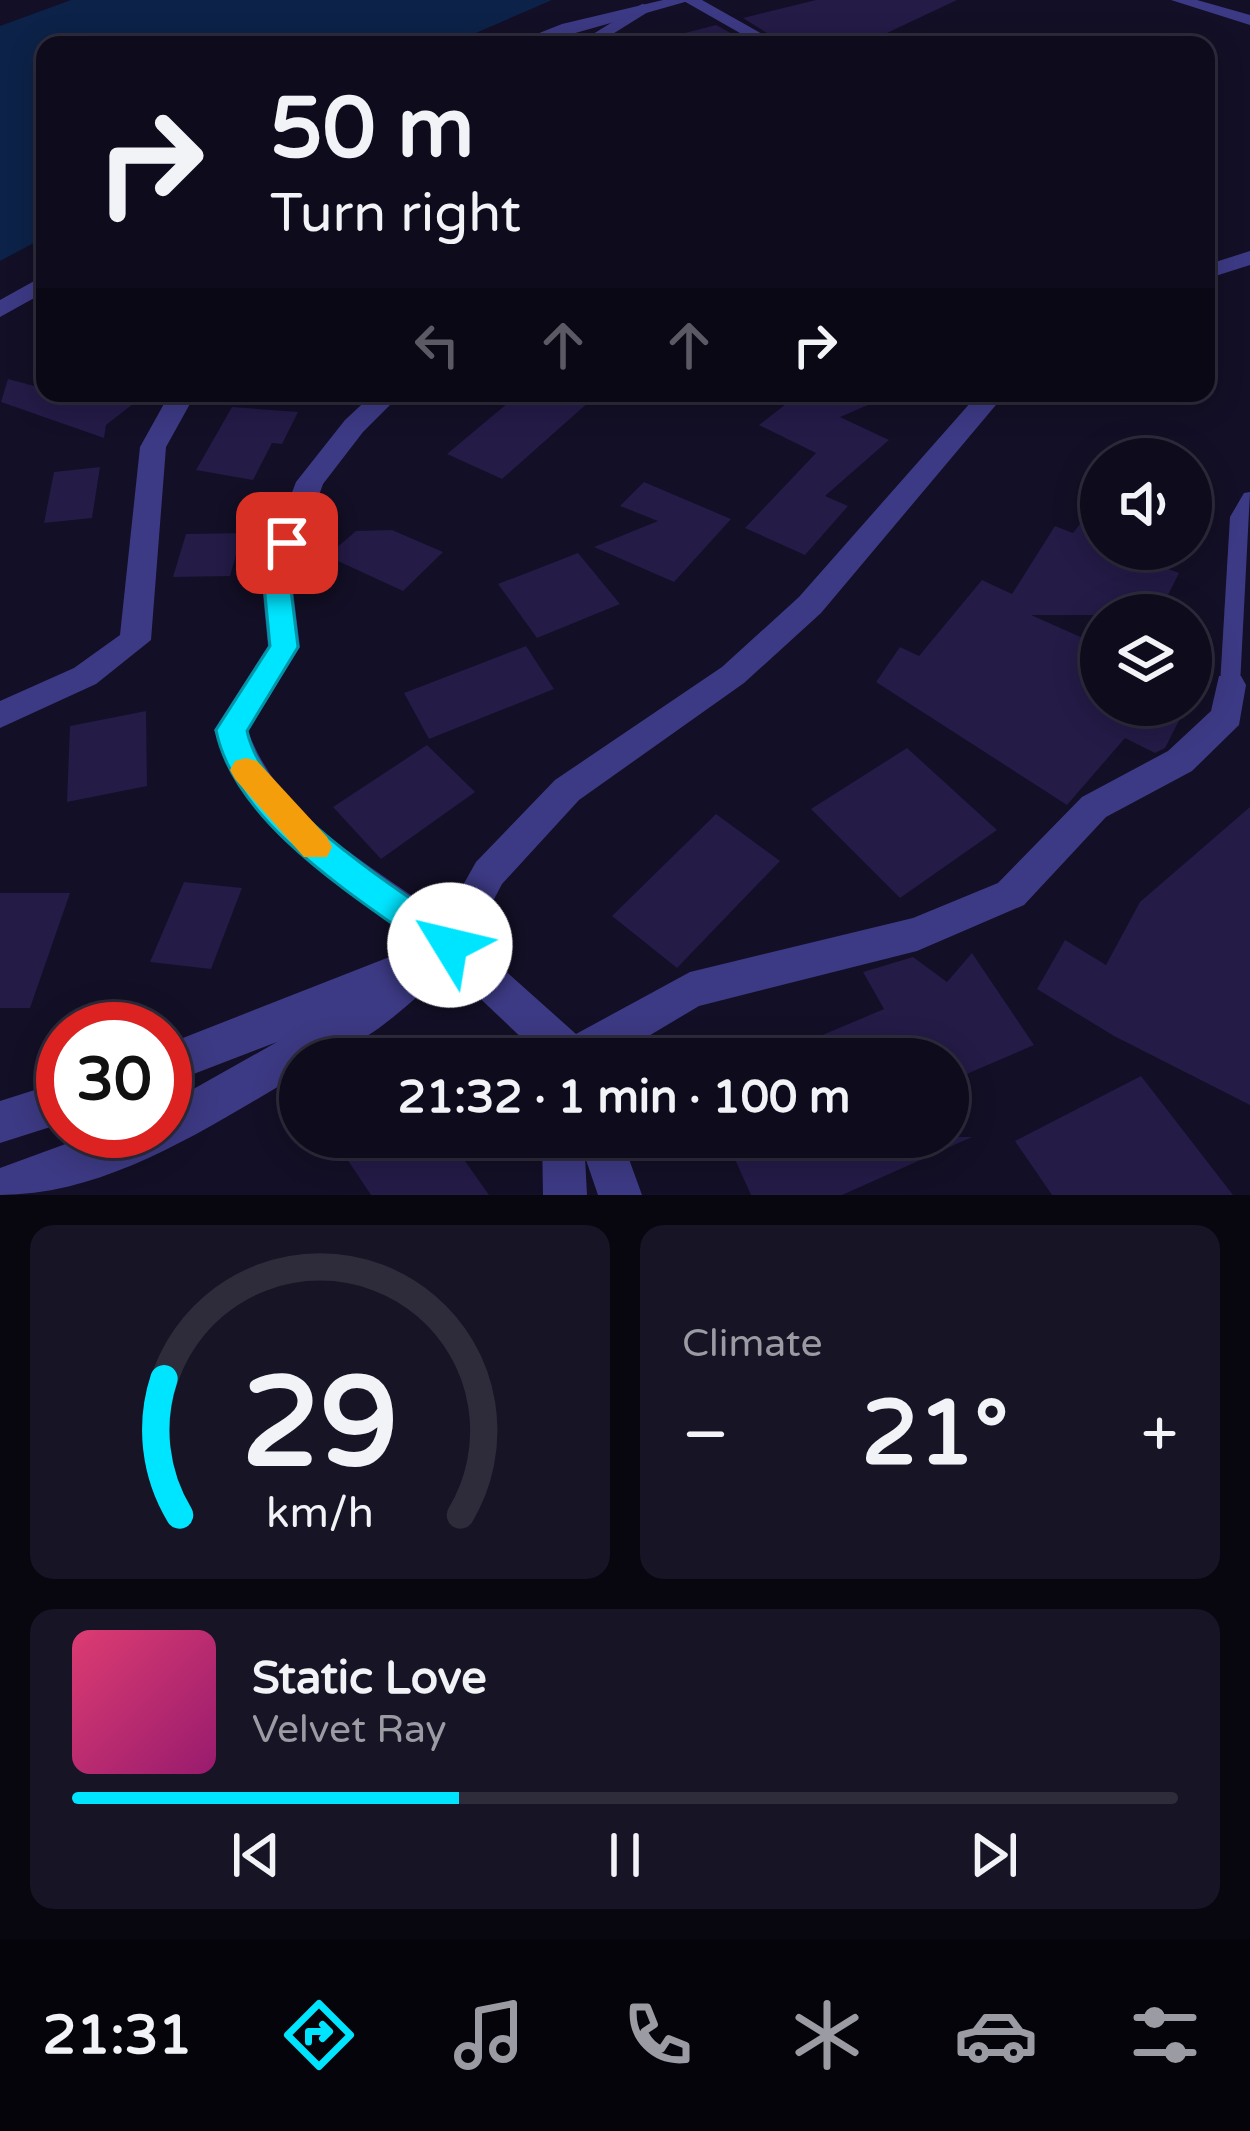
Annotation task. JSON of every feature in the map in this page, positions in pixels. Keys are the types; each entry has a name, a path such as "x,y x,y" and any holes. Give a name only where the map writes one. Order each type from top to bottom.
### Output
{"street":[{"path":"548,36 687,0 757,36"},
{"path":"1179,0 1250,20"},
{"path":"598,36 648,7"},
{"path":"1215,269 1250,258"},
{"path":"0,310 36,288"},
{"path":"0,715 85,676 135,640 153,447 177,402"},
{"path":"379,402 310,482 276,574 284,647 231,730 237,760 307,841 450,945 550,1038"},
{"path":"192,1113 357,1019 450,945 489,873 567,790 733,675 810,605 985,402"},
{"path":"608,1038 690,990 917,934 1011,895 1094,806 1180,761 1227,716 1230,686"},
{"path":"192,1055 266,1028 450,945"},
{"path":"0,1121 36,1110"},
{"path":"0,1190 87,1158"},
{"path":"564,1158 565,1195"},
{"path":"607,1158 620,1195"}],"lane":[{"path":"1230,686 1238,518 1250,497"}],"water":[{"path":"71,0 552,0 469,36 36,36 36,242 0,261 0,26"}],"building":[{"path":"816,0 957,0 874,36 772,36 743,18"},
{"path":"716,25 736,36 681,36"},
{"path":"8,379 36,386 36,402 135,402 106,425 104,438 1,402"},
{"path":"509,402 589,402 502,479 447,454"},
{"path":"788,402 875,402 840,417 889,440 825,496 848,506 805,555 745,528 816,453 759,425"},
{"path":"232,407 298,412 282,444 272,443 253,480 196,470"},
{"path":"100,467 92,518 44,523 54,472"},
{"path":"644,482 731,519 674,582 594,547 658,521 620,506"},
{"path":"1080,524 1080,570 1179,573 1168,594 1080,594 1080,615 1031,615 1080,637 1080,726 1176,726 1165,748 1155,753 1125,738 1067,805 876,682 900,647 919,656 982,580 1012,594 1055,526 1073,533"},
{"path":"392,530 443,552 403,591 327,556 356,531"},
{"path":"242,533 230,576 173,577 186,534"},
{"path":"578,553 620,604 537,638 498,584"},
{"path":"526,646 554,689 429,739 404,693"},
{"path":"146,711 147,786 67,802 70,726"},
{"path":"427,745 475,792 381,859 333,807"},
{"path":"907,748 997,830 900,898 811,809"},
{"path":"1250,807 1250,1105 1114,1036 1037,989 1065,940 1106,965 1140,902"},
{"path":"716,814 780,861 677,968 612,916"},
{"path":"184,882 242,888 211,969 150,962"},
{"path":"0,893 70,893 30,1008 0,1008"},
{"path":"972,953 1034,1045 969,1073 969,1038 816,1038 884,1009 863,972 913,957 947,982"},
{"path":"1141,1076 1233,1195 1052,1195 1015,1141"},
{"path":"346,1158 463,1158 489,1195 371,1195"},
{"path":"734,1158 925,1158 842,1195 751,1195"}],"slow traffic":[{"path":"246,770 315,847"}],"route":[{"path":"287,543 276,574 284,647 231,730 237,760 307,841 450,945"}]}
